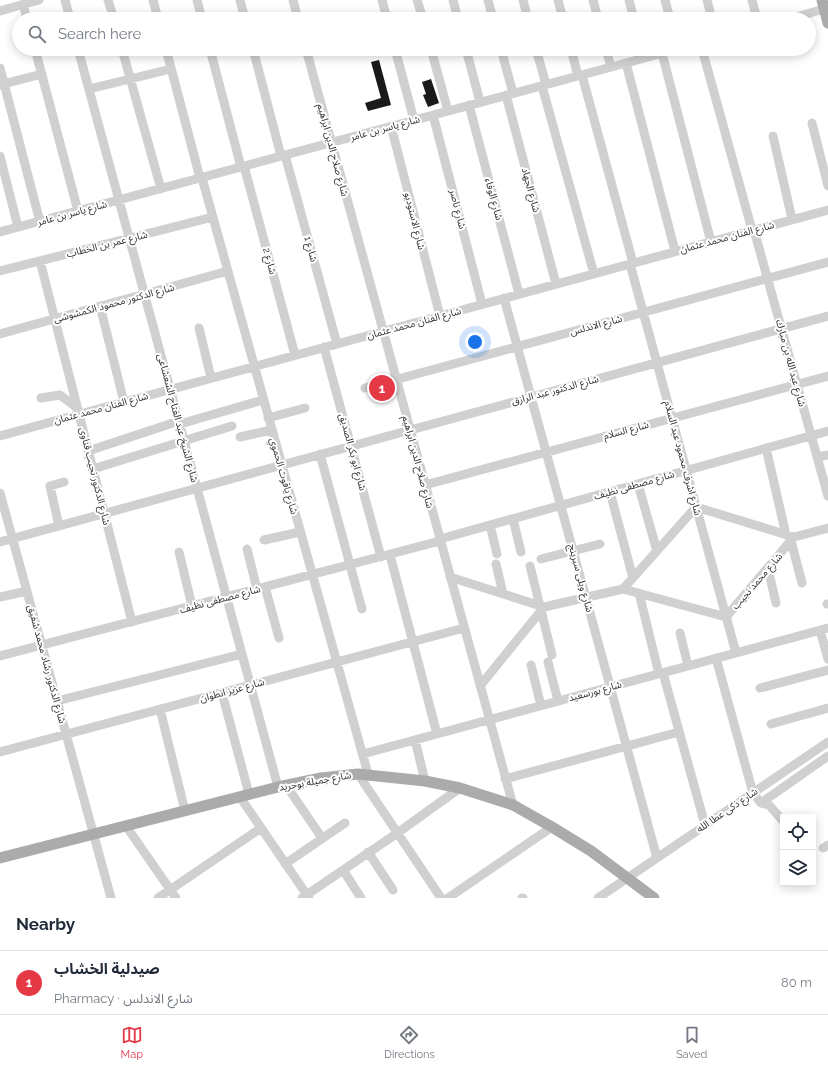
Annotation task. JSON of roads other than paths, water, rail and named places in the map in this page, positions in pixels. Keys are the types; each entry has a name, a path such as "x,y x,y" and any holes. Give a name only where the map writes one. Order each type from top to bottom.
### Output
{"main road":[{"path":"823,5 828,23"},
{"name":"شارع جميلة بوحريد","path":"0,858 282,786 321,778 363,774 425,781 460,788 513,805 590,851 654,898"}],"street":[{"path":"0,11 19,3 39,0"},
{"path":"65,0 68,12"},
{"path":"108,0 112,12"},
{"path":"153,0 156,12"},
{"path":"197,0 200,12"},
{"path":"240,0 243,12"},
{"path":"293,0 296,12"},
{"path":"382,0 385,12"},
{"path":"417,0 420,12"},
{"path":"453,0 456,12"},
{"path":"488,0 491,12"},
{"path":"523,0 526,12"},
{"path":"558,0 561,12"},
{"path":"593,0 596,12"},
{"path":"629,0 632,12"},
{"path":"665,0 668,12"},
{"path":"707,0 710,12"},
{"path":"752,0 755,12"},
{"path":"19,3 24,12"},
{"path":"806,12 823,5"},
{"path":"37,56 78,211"},
{"name":"شارع الشيخ عبد الفتاح الشعشاعى","path":"80,56 250,685 282,786 322,838"},
{"path":"124,56 161,189"},
{"name":"شارع ياقوت الحموي","path":"168,56 271,430 363,754 363,774 396,834 441,898"},
{"name":"شارع 2","path":"212,56 295,355"},
{"name":"شارع 1","path":"255,56 337,344"},
{"name":"شارع صلاح الدين ابراهيم","path":"308,56 513,805"},
{"path":"397,56 414,120"},
{"path":"433,56 448,111"},
{"path":"468,56 480,102"},
{"name":"شارع الجهاد","path":"502,56 509,94 556,284"},
{"path":"538,56 594,274"},
{"name":"شارع اشرف محمود عبد السلام","path":"573,56 632,263 643,313 736,653"},
{"path":"608,56 611,67"},
{"name":"شارع ياسر بن عامر","path":"0,232 626,63 638,56"},
{"path":"663,56 711,242"},
{"name":"شارع عبد الله بن مبارك","path":"704,56 817,457 826,481 828,496"},
{"path":"626,63 675,251"},
{"path":"0,68 2,85 40,222"},
{"path":"89,89 171,69"},
{"path":"2,85 42,74"},
{"name":"شارع الوفاء","path":"469,105 519,294"},
{"name":"شارع ناصر","path":"433,115 482,304"},
{"path":"812,123 828,186"},
{"name":"شارع الاستوديو","path":"391,126 440,316"},
{"path":"773,136 792,219"},
{"path":"0,156 18,227"},
{"name":"شارع الفنان محمد عثمان","path":"0,436 78,411 124,402 828,210"},
{"name":"شارع عمر بن الخطاب","path":"0,271 213,217"},
{"name":"شارع الدكتور نجيب قناوى","path":"40,261 132,622"},
{"name":"شارع الاندلس","path":"365,388 828,262"},
{"name":"شارع الدكتور محمود الكمشوشى","path":"0,334 228,271"},
{"name":"شارع ويلى سبرينج","path":"504,298 657,858"},
{"path":"100,306 124,402"},
{"name":"شارع الدكتور عبد الرازق","path":"0,542 828,316"},
{"path":"199,328 211,378"},
{"name":"شارع ابو بكر الصديق","path":"324,347 351,446 413,641 437,734"},
{"name":"شارع السلام","path":"425,485 828,376"},
{"path":"41,398 60,395 78,411"},
{"path":"88,451 179,423 263,400"},
{"path":"268,418 306,408"},
{"path":"93,469 232,426"},
{"path":"240,438 271,430"},
{"name":"شارع مصطفى نظيف","path":"0,656 386,556 490,525 828,431"},
{"path":"766,448 802,583"},
{"path":"320,454 362,609"},
{"path":"817,457 828,455"},
{"path":"59,526 50,485 64,482"},
{"path":"638,484 657,551"},
{"path":"610,492 633,578"},
{"name":"شارع الدكتور رشاد محمد شفيق","path":"0,493 111,898"},
{"path":"450,577 542,607 623,589 696,507 790,538 828,528"},
{"path":"513,519 521,552"},
{"path":"490,525 503,594"},
{"path":"264,540 300,532"},
{"name":"شارع محمد نجيب","path":"623,589 726,617 768,569 790,538"},
{"path":"541,559 600,544"},
{"path":"247,549 279,638"},
{"path":"179,552 192,606"},
{"path":"530,566 542,607 558,701"},
{"path":"768,569 776,603"},
{"path":"0,597 27,591"},
{"path":"639,593 705,825"},
{"path":"480,686 542,607"},
{"name":"شارع عزيز انطوان","path":"0,752 464,628"},
{"path":"824,629 828,659"},
{"name":"شارع بورسعيد","path":"363,754 824,629"},
{"path":"680,633 688,666"},
{"path":"57,701 242,654"},
{"path":"716,658 753,793 761,803 769,805 780,818"},
{"path":"531,665 542,706"},
{"path":"760,688 828,670"},
{"path":"222,692 244,796 261,828 306,897 460,788"},
{"path":"771,724 828,708"},
{"path":"160,709 185,811"},
{"path":"505,779 679,732"},
{"path":"415,740 425,781"},
{"name":"شارع ذكى عطا الله","path":"598,898 828,742"},
{"path":"761,803 828,756"},
{"path":"285,864 345,823"},
{"path":"126,826 176,898"},
{"path":"448,898 552,827"},
{"path":"158,898 261,828"},
{"path":"368,852 393,890"},
{"path":"343,870 361,898"}],"place":[{"name":"صيدلية الخشاب","path":"382,388"}]}
